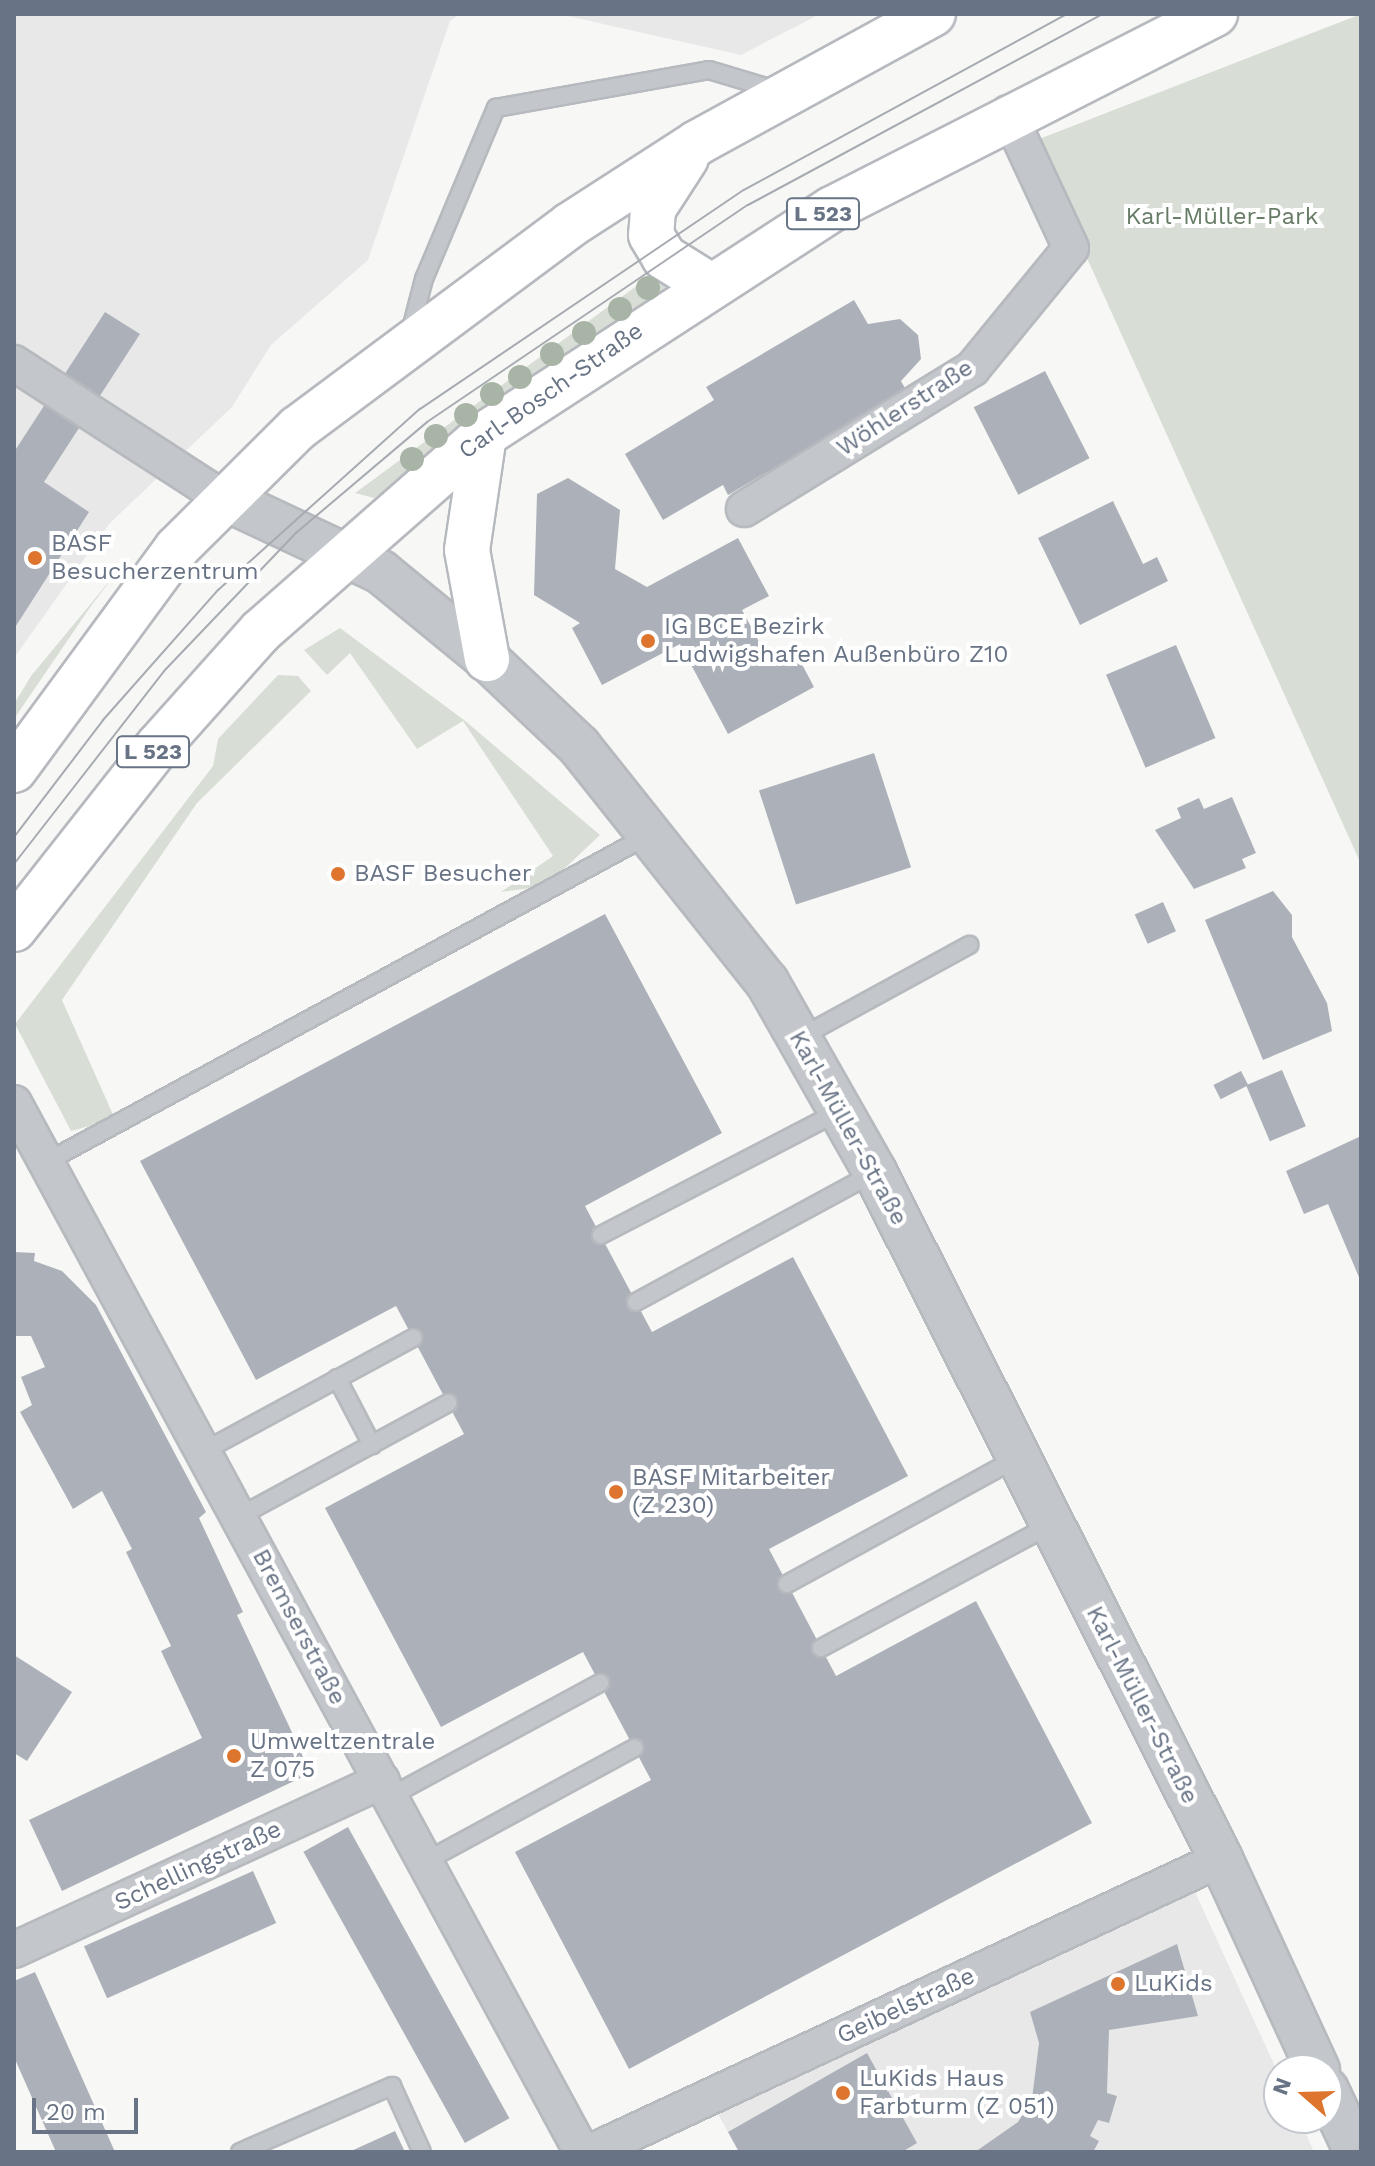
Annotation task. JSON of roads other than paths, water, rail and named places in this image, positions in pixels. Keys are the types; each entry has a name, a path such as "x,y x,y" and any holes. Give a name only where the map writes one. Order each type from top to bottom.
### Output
{"main road":[{"path":"14,770 76,678 223,498 298,428 570,225 781,92 933,14"},
{"name":"Carl-Bosch-Straße","path":"14,929 159,745 346,552 484,435 709,285 1008,113 1215,14"},
{"path":"697,143 664,188 649,225 664,257 709,285"},
{"path":"484,435 467,550 487,659"}],"street":[{"name":"Wöhlerstraße","path":"744,509 972,369 1071,248 1008,113"},
{"name":"Karl-Müller-Straße","path":"14,363 223,498 346,552 397,583 487,659 579,746 654,832 767,982 875,1172 1221,1859 1311,2054"},
{"name":"Bremserstraße","path":"14,1103 582,2152"},
{"name":"Schellingstraße","path":"14,1950 386,1789"},
{"name":"Geibelstraße","path":"591,2152 1221,1859"},
{"path":"1343,2124 1356,2152"}],"lane":[{"path":"406,349 424,279 496,108 709,70 781,92"},
{"path":"48,1161 654,832"},
{"path":"799,1038 969,945"},
{"path":"601,1235 841,1111"},
{"path":"636,1302 875,1172"},
{"path":"204,1451 413,1338"},
{"path":"337,1378 372,1445"},
{"path":"240,1516 448,1403"},
{"path":"787,1584 1019,1457"},
{"path":"821,1648 1052,1524"},
{"path":"386,1789 600,1683"},
{"path":"426,1861 634,1748"},
{"path":"240,2152 392,2086 422,2152"}],"tram line":[{"path":"14,837 103,720 218,590 420,409 744,190 1067,14"},
{"path":"14,864 164,671 297,532 427,422 748,205 1103,14"}],"place":[{"name":"BASF Besucherzentrum","path":"35,558"},
{"name":"IG BCE Bezirk Ludwigshafen Außenbüro Z10","path":"648,641"},
{"name":"BASF Besucher","path":"338,874"},
{"name":"BASF Mitarbeiter (Z 230)","path":"616,1492"},
{"name":"Umweltzentrale Z 075","path":"234,1756"},
{"name":"LuKids","path":"1118,1984"},
{"name":"LuKids Haus Farbturm (Z 051)","path":"843,2093"}],"park label":[{"name":"Karl-Müller-Park","path":"1222,217"}]}
